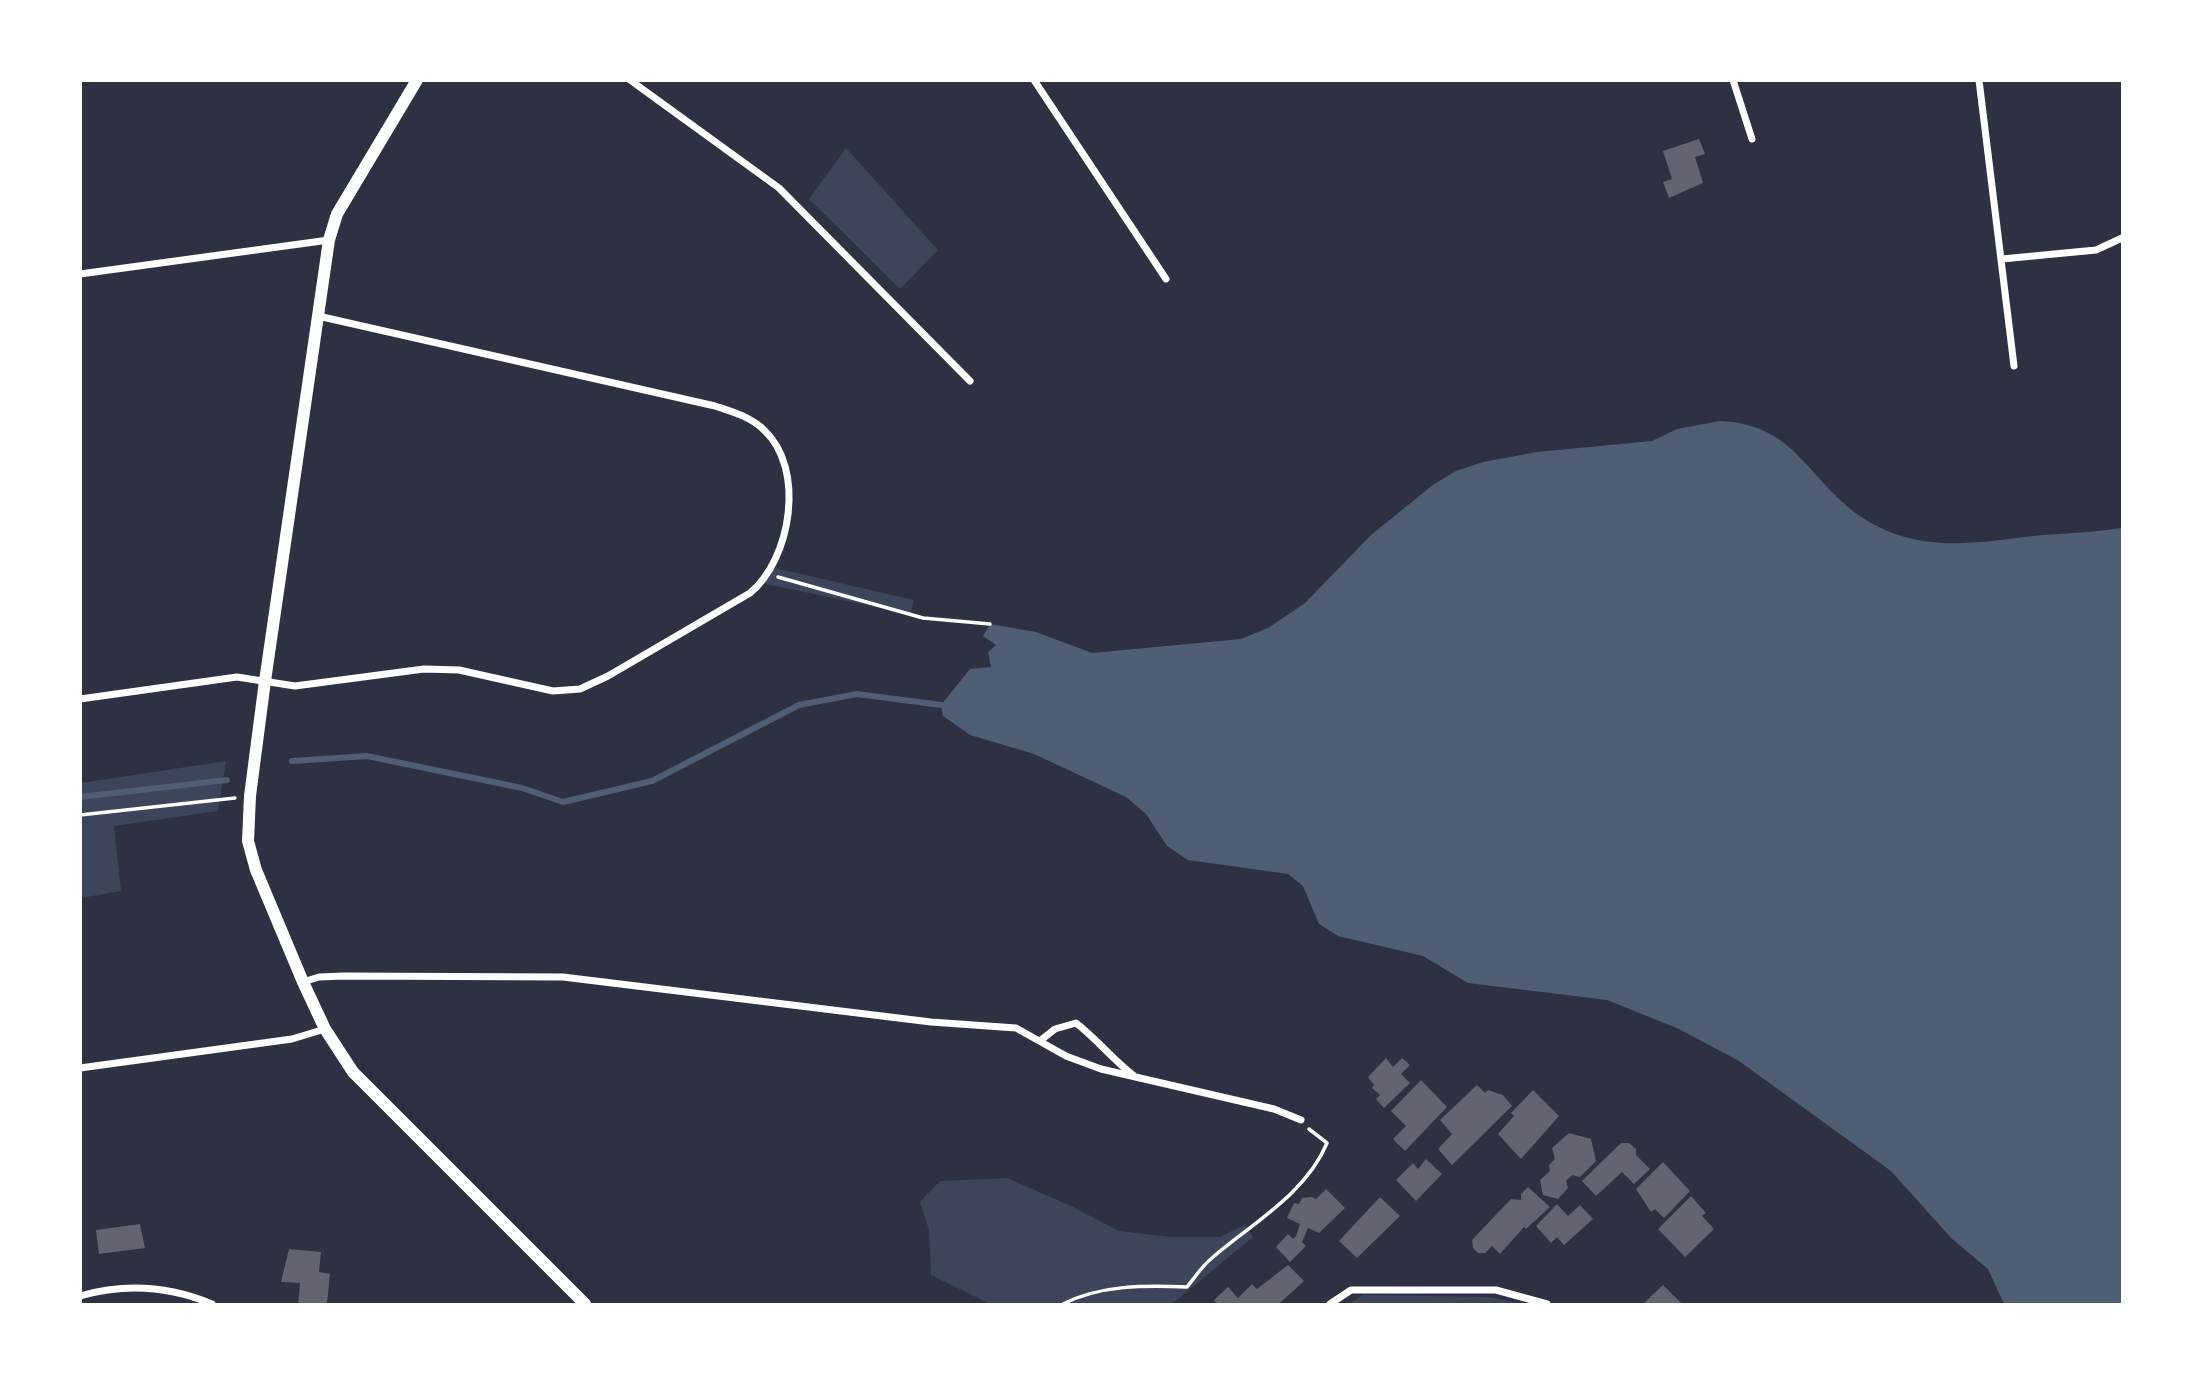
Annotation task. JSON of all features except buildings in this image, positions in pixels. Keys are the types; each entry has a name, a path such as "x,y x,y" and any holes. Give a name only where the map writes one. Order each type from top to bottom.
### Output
{"street":[{"path":"417,80 337,214 329,240 265,681 250,796 248,841 251,857 303,982 325,1029 353,1072 585,1304"},
{"path":"630,80 779,188 971,381"},
{"path":"1034,80 1166,279"},
{"path":"1733,80 1752,139"},
{"path":"1979,80 2014,366"},
{"path":"2002,259 2096,250 2123,238"},
{"path":"80,274 329,240"},
{"path":"80,699 237,677 295,686 424,669 459,670 553,691 580,689 608,676 750,593 766,574 781,543 788,481 776,444 764,429 745,416 702,403 318,316"},
{"path":"303,982 319,977 344,976 563,977 931,1022 1016,1028 1066,1056 1136,1077 1274,1109 1301,1120"},
{"path":"1041,1040 1055,1029 1076,1023 1092,1035 1111,1059 1136,1077"},
{"path":"80,1068 292,1039 325,1029"},
{"path":"80,1296 153,1287 212,1304"},
{"path":"1330,1304 1351,1290 1496,1290 1547,1304"}],"path":[{"path":"766,574 923,618 990,624"},
{"path":"80,815 250,796"},
{"path":"1063,1304 1082,1294 1145,1285 1187,1287 1209,1260 1290,1194 1320,1159 1327,1143 1301,1120"}],"shaded area":[{"path":"846,148 938,250 900,289 809,199"},
{"path":"1720,421 1748,425 1770,434 1788,446 1853,511 1875,525 1916,540 1979,542 2122,528 2122,1304 2004,1304 1988,1269 1952,1239 1891,1171 1739,1061 1679,1029 1607,1000 1468,983 1423,956 1338,936 1319,924 1303,886 1288,874 1188,860 1167,846 1146,814 1126,797 1034,754 970,735 943,716 941,705 970,669 991,667 988,652 996,645 983,636 990,624 1036,632 1092,653 1241,639 1268,628 1305,603 1371,535 1434,484 1456,471 1483,462 1537,452 1652,441 1677,429"},
{"path":"771,567 914,600 910,614 761,583"},
{"path":"226,761 218,811 114,826 121,891 81,898 81,783"},
{"path":"1007,1178 1119,1231 1171,1237 1219,1237 1245,1225 1253,1237 1172,1304 990,1304 931,1275 929,1230 920,1202 940,1181"},
{"path":"1363,1295 1491,1297 1521,1304 1349,1304"}],"waterway":[{"path":"292,761 367,756 522,788 563,802 652,781 799,705 857,694 941,705"},
{"path":"80,797 227,780"}]}
